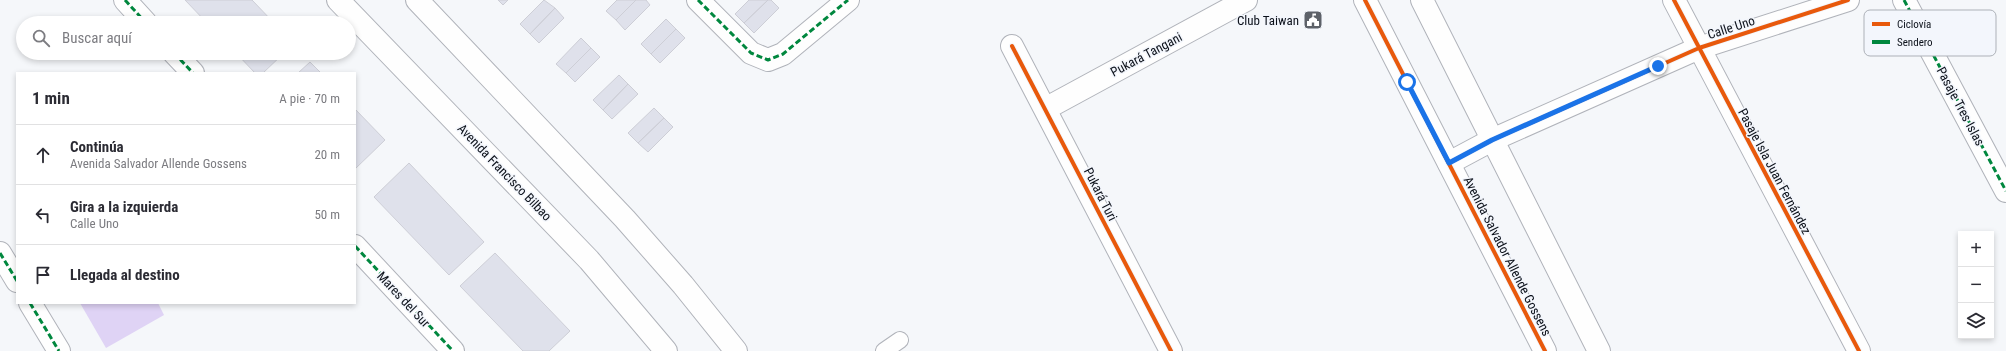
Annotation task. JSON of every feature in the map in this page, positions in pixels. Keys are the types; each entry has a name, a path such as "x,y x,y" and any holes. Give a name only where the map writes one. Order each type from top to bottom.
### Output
{"street":[{"path":"124,0 139,16"},
{"name":"Avenida Francisco Bilbao","path":"338,0 353,16"},
{"path":"417,0 625,219 683,285 736,351"},
{"path":"698,0 751,53 768,60 783,54 848,0"},
{"name":"Pukará Tangani","path":"1045,109 1246,0"},
{"name":"Avenida Salvador Allende Gossens","path":"1365,0 1544,351"},
{"path":"1422,0 1599,351"},
{"name":"Pasaje Isla Juan Fernández","path":"1674,0 1859,351"},
{"name":"Calle Uno","path":"1449,163 1492,140 1699,48 1848,0"},
{"name":"Pasaje Tres Islas","path":"1904,0 1909,10"},
{"name":"Avenida Francisco Bilbao","path":"356,19 589,260 666,351"},
{"name":"Pukará Turi","path":"1012,46 1171,351"},
{"name":"Pasaje Tres Islas","path":"1934,56 2006,191"},
{"path":"181,60 192,72"},
{"name":"Mares del Sur","path":"356,247 453,351"},
{"path":"0,253 16,279"},
{"path":"31,304 59,351"}],"lane":[{"path":"884,351 900,340"}],"shaded area":[{"path":"81,304 158,304 164,315 106,348"}],"building":[{"path":"185,0 252,0 267,16 200,16"},
{"path":"498,0 508,0 503,5"},
{"path":"544,0 555,8 530,34 520,24"},
{"path":"617,0 636,0 616,20 606,11"},
{"path":"636,0 646,0 650,5 625,30 616,20"},
{"path":"749,0 768,0 744,23 735,14"},
{"path":"768,0 771,0 779,8 754,33 744,23"},
{"path":"555,8 564,18 539,43 530,34"},
{"path":"666,19 676,29 651,54 641,44"},
{"path":"676,29 685,38 660,63 651,54"},
{"path":"581,38 591,48 566,73 556,64"},
{"path":"591,48 600,57 575,82 566,73"},
{"path":"243,60 277,60 264,72 254,72"},
{"path":"310,62 320,72 299,72"},
{"path":"619,75 628,84 603,110 593,100"},
{"path":"628,84 638,94 612,119 603,110"},
{"path":"654,108 664,118 638,143 628,133"},
{"path":"356,110 385,140 356,168"},
{"path":"664,118 673,127 648,152 638,143"},
{"path":"409,163 484,242 449,275 374,197"},
{"path":"495,253 570,331 549,351 523,351 460,286"}],"marked path":[{"path":"125,0 140,16"},
{"path":"698,0 751,53 768,60 783,54 848,0"},
{"path":"1904,0 1909,10"},
{"path":"1934,56 2006,191"},
{"path":"181,60 192,72"},
{"path":"356,247 453,351"},
{"path":"0,253 16,279"},
{"path":"31,304 59,351"}],"cycle path":[{"path":"1365,0 1545,351"},
{"path":"1674,0 1859,351"},
{"path":"1449,163 1492,140 1699,48 1848,0"},
{"path":"1012,46 1171,351"}],"place":[{"name":"Club Taiwan","path":"1313,20"}],"route":[{"path":"1407,82 1449,163 1492,140 1658,66"}]}
